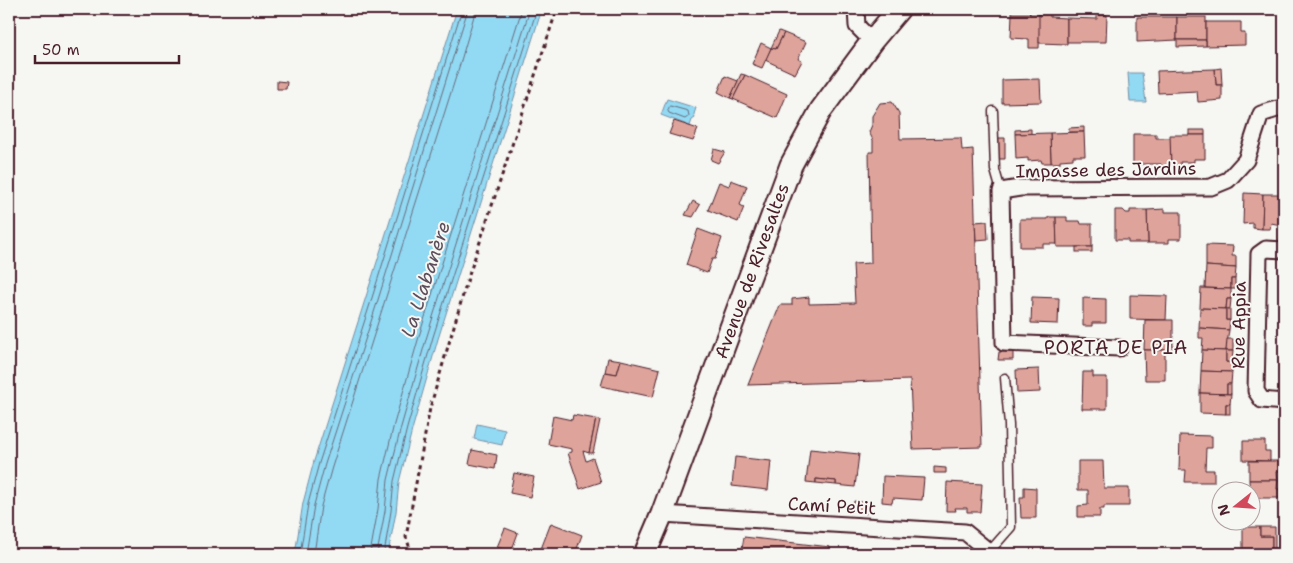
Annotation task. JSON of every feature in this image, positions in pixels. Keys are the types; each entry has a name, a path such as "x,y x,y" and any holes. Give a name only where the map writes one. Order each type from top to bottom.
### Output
{"main road":[{"name":"Avenue de Rivesaltes","path":"644,554 662,514 791,165 821,110 872,41 899,9"}],"street":[{"path":"856,9 857,26 872,41"},
{"name":"Impasse des Jardins","path":"1119,348 1004,343 1001,192 1020,188 1211,187 1228,180 1246,160 1261,114 1277,108 1284,109"},
{"name":"Rue Appia","path":"1284,250 1266,249 1259,254 1256,391 1262,400 1284,402"},
{"name":"Camí Petit","path":"662,514 965,532 991,553"}],"lane":[{"path":"993,111 995,170 1001,192"},
{"path":"991,553 1011,527 1009,425 1005,378"}],"path":[{"path":"412,554 406,537 430,408 468,278 557,9"}],"water":[{"name":"La Llabanère","path":"457,9 542,9 438,339 412,430 399,482 396,512 388,554 295,554 303,503 314,461"},
{"path":"1128,73 1142,73 1146,102 1130,102"},
{"path":"667,99 696,108 695,118 690,126 661,115"},
{"path":"477,424 505,430 502,445 474,439"}],"building":[{"path":"1012,9 1030,9 1030,14 1012,14"},
{"path":"1030,9 1040,9 1039,48 1029,48 1029,39 1011,38 1012,14 1030,14"},
{"path":"1039,12 1050,12 1050,17 1067,18 1067,44 1039,43"},
{"path":"1097,15 1107,15 1106,42 1067,42 1067,18 1097,19"},
{"path":"1137,17 1177,17 1177,40 1137,42"},
{"path":"1177,17 1206,17 1206,40 1177,40"},
{"path":"1206,22 1241,22 1241,33 1245,33 1245,45 1206,46"},
{"path":"779,31 784,33 776,49 771,48"},
{"path":"784,33 806,42 798,59 802,61 795,74 765,60 771,48 776,49"},
{"path":"1177,40 1206,40 1206,46 1177,47"},
{"path":"761,43 771,48 762,68 752,64"},
{"path":"1221,68 1222,85 1216,85 1215,69"},
{"path":"1215,69 1216,85 1222,85 1222,100 1198,102 1197,91 1158,93 1157,71"},
{"path":"741,74 745,75 733,99 730,98"},
{"path":"745,75 787,94 777,118 733,99"},
{"path":"725,76 738,81 730,98 718,92"},
{"path":"1040,79 1041,102 1002,103 1002,80"},
{"path":"277,81 287,82 286,89 277,89"},
{"path":"892,102 899,113 900,139 961,138 962,150 973,149 982,447 913,449 910,380 748,385 780,305 792,305 792,299 809,297 809,304 855,303 853,264 871,263 869,152 873,152 873,140 869,132 872,125 872,116 880,103"},
{"path":"674,121 698,129 693,141 669,134"},
{"path":"1084,127 1084,132 1069,132 1069,128"},
{"path":"1031,129 1031,134 1015,134 1015,130"},
{"path":"1282,129 1284,129 1284,161 1280,161"},
{"path":"1189,130 1205,130 1205,135 1189,135"},
{"path":"1084,132 1085,156 1073,156 1073,159 1060,160 1060,163 1051,163 1050,133"},
{"path":"1050,133 1051,163 1042,163 1041,160 1028,161 1028,158 1016,159 1015,134"},
{"path":"1133,134 1156,134 1156,138 1171,138 1171,166 1133,164"},
{"path":"1170,135 1205,135 1205,159 1194,159 1194,162 1180,162 1181,166 1171,166"},
{"path":"997,138 1005,138 1005,159 998,159"},
{"path":"714,149 725,152 718,163 711,160"},
{"path":"731,180 747,186 740,205 744,207 738,222 708,210 719,182 729,186"},
{"path":"1244,193 1263,194 1262,229 1253,228 1253,223 1243,224"},
{"path":"1263,194 1282,194 1281,225 1271,223 1270,229 1262,229"},
{"path":"1282,194 1284,195 1284,225 1281,225"},
{"path":"693,201 700,205 693,217 685,215"},
{"path":"1165,209 1165,212 1181,212 1181,239 1169,239 1169,243 1148,243 1147,210"},
{"path":"1115,210 1123,210 1126,213 1130,213 1130,210 1147,210 1148,243 1128,243 1128,240 1115,240"},
{"path":"1048,217 1056,217 1057,244 1043,244 1043,247 1020,247 1020,219 1048,219"},
{"path":"1056,217 1067,217 1067,221 1080,221 1081,224 1092,224 1092,247 1057,247"},
{"path":"987,221 988,239 976,240 975,222"},
{"path":"698,229 722,238 715,259 712,259 707,273 686,265"},
{"path":"1206,245 1233,246 1232,256 1236,256 1236,268 1206,266"},
{"path":"1076,247 1092,247 1092,252 1076,252"},
{"path":"1206,266 1236,268 1235,279 1231,279 1231,289 1205,288"},
{"path":"1231,279 1235,279 1235,289 1231,289"},
{"path":"1201,288 1231,289 1231,299 1227,299 1226,309 1200,308"},
{"path":"1130,295 1167,296 1166,320 1130,319"},
{"path":"1032,297 1059,298 1058,324 1031,323"},
{"path":"1083,298 1106,299 1106,323 1092,323 1092,326 1083,326"},
{"path":"1227,299 1231,299 1230,309 1226,309"},
{"path":"1200,308 1226,309 1226,320 1230,320 1229,330 1199,328"},
{"path":"1226,309 1230,309 1230,320 1226,320"},
{"path":"1145,320 1173,320 1173,350 1144,350"},
{"path":"1199,328 1229,330 1226,351 1202,350 1203,338 1199,338"},
{"path":"1227,339 1233,339 1233,351 1226,351"},
{"path":"1144,350 1165,350 1165,380 1145,380"},
{"path":"1202,350 1226,351 1226,362 1232,362 1232,372 1201,371"},
{"path":"1226,351 1233,351 1232,362 1226,362"},
{"path":"999,352 1013,352 1013,360 998,360"},
{"path":"608,358 621,360 617,374 605,372"},
{"path":"621,360 660,369 653,397 601,386 605,372 617,374"},
{"path":"1039,369 1040,392 1017,393 1016,370"},
{"path":"1201,371 1232,372 1231,384 1227,384 1227,394 1200,393"},
{"path":"1083,372 1093,372 1093,377 1107,377 1107,409 1082,409"},
{"path":"1227,384 1231,384 1231,394 1227,394"},
{"path":"1200,393 1231,394 1230,404 1226,404 1226,414 1200,413"},
{"path":"1226,404 1230,404 1230,414 1226,414"},
{"path":"573,415 596,419 589,453 583,451 586,461 593,458 601,482 580,489 568,453 572,452 572,449 548,444 553,416 572,420"},
{"path":"596,419 600,420 593,453 589,453"},
{"path":"1180,435 1212,436 1212,448 1206,448 1205,470 1214,470 1214,480 1210,480 1210,482 1185,482 1186,470 1179,470"},
{"path":"1243,441 1265,441 1265,451 1270,451 1270,461 1243,460"},
{"path":"810,449 859,454 855,487 836,485 836,481 816,479 816,483 806,482"},
{"path":"472,450 497,455 495,469 469,464"},
{"path":"735,457 771,461 768,490 732,486"},
{"path":"1078,461 1103,461 1104,488 1129,488 1129,506 1104,506 1104,509 1100,509 1100,517 1078,517 1078,506 1088,505 1088,490 1078,490"},
{"path":"1249,461 1280,461 1280,471 1277,471 1278,480 1249,480"},
{"path":"934,467 946,468 946,473 934,473"},
{"path":"514,473 534,477 530,497 510,493"},
{"path":"883,476 924,478 922,500 893,498 892,503 882,502"},
{"path":"816,479 836,481 836,485 816,483"},
{"path":"1260,480 1278,480 1277,489 1280,489 1280,498 1260,498"},
{"path":"947,482 982,484 980,512 967,512 967,508 955,508 956,511 946,511"},
{"path":"1024,487 1036,488 1036,518 1021,518 1020,497 1024,497"},
{"path":"854,501 867,503 866,514 853,509"},
{"path":"551,523 582,535 575,554 539,554"},
{"path":"1260,527 1275,527 1275,554 1272,554 1272,536 1260,536"},
{"path":"505,528 518,533 511,552 497,547"},
{"path":"1243,530 1260,530 1260,536 1272,536 1272,554 1243,554"},
{"path":"744,537 830,547 829,554 741,554"}],"district":[{"name":"PORTA DE PIA","path":"1116,347"}]}
